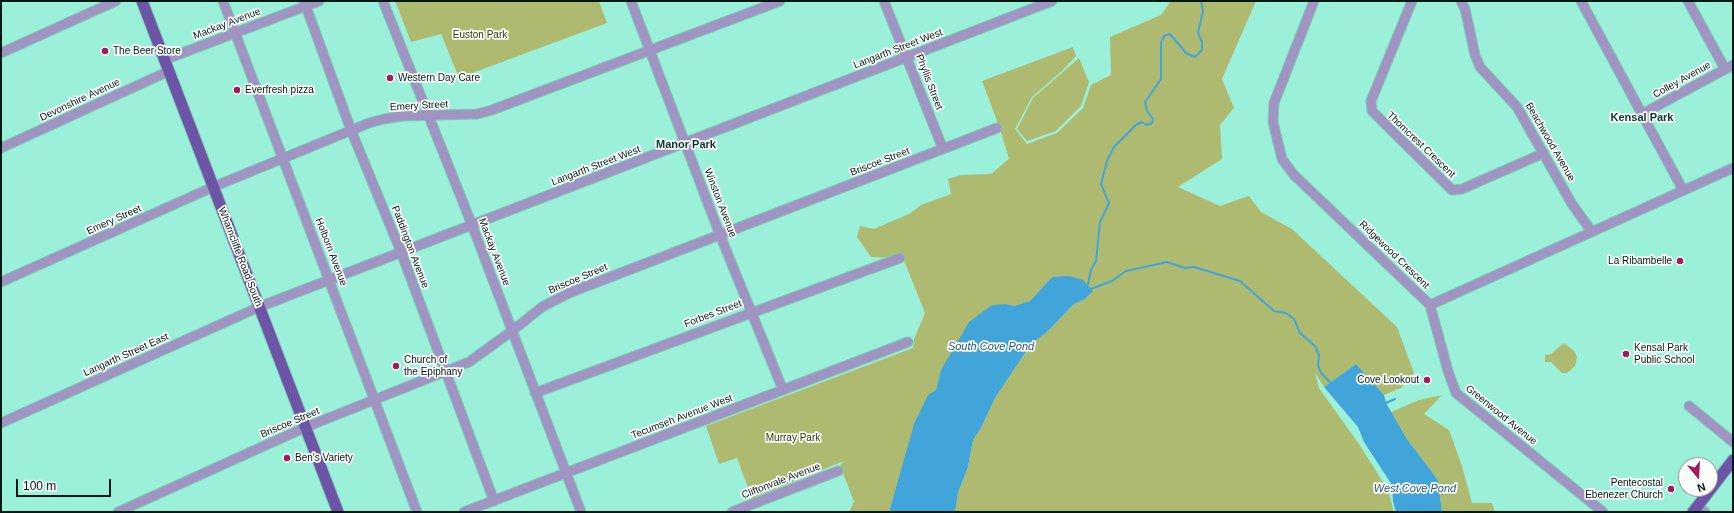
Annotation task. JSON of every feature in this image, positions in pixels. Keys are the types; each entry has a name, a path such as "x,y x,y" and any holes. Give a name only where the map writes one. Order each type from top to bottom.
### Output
{"main road":[{"name":"Wharncliffe Road South","path":"142,1 338,512"},
{"path":"1698,510 1733,460"}],"street":[{"path":"1,53 116,1"},
{"name":"Holborn Avenue","path":"223,1 417,512"},
{"name":"Mackay Avenue","path":"164,60 305,4 319,1"},
{"name":"Mackay Avenue","path":"383,1 472,225 581,512"},
{"name":"Winston Avenue","path":"631,1 720,235 783,390"},
{"name":"Emery Street","path":"1,282 213,187 351,130 384,119 429,115 477,114 492,110 780,1"},
{"name":"Phyllis Street","path":"884,1 908,57 944,149"},
{"name":"Langarth Street West","path":"259,307 1052,1"},
{"name":"Ridgewood Crescent","path":"1314,1 1274,103 1273,122 1282,159 1294,175 1430,305 1733,168"},
{"name":"Thomcrest Crescent","path":"1412,1 1371,101 1372,111 1452,190 1462,190 1544,153"},
{"name":"Beachwood Avenue","path":"1460,1 1465,9 1475,55 1480,67 1517,107 1572,204 1592,232"},
{"path":"1581,1 1683,190"},
{"path":"1688,1 1729,67"},
{"name":"Paddington Avenue","path":"305,4 351,130 401,252 494,501"},
{"name":"Colley Avenue","path":"1642,114 1729,67"},
{"name":"Devonshire Avenue","path":"1,148 169,71"},
{"name":"Briscoe Street","path":"118,512 306,427 469,362 542,307 569,293 997,128"},
{"name":"Forbes Street","path":"535,393 751,311 900,258"},
{"name":"Greenwood Avenue","path":"1430,305 1448,371 1456,392 1603,512"},
{"name":"Langarth Street East","path":"1,423 259,307"},
{"name":"Tecumseh Avenue West","path":"464,512 908,342"},
{"path":"1689,406 1733,442"},
{"name":"Cliftonvale Avenue","path":"732,512 838,471"}],"green space":[{"name":"Euston Park","path":"395,1 599,1 607,23 459,78 441,34 411,42"},
{"name":"Murray Park","path":"1171,1 1256,1 1222,79 1234,108 1220,125 1222,159 1178,187 1220,206 1249,196 1261,212 1292,229 1397,327 1414,373 1401,388 1384,395 1356,364 1324,387 1315,373 1319,388 1359,444 1388,490 1394,512 955,512 958,493 968,467 973,440 981,428 995,398 1031,344 1047,332 1074,304 1085,299 1092,292 1052,277 1030,301 1014,306 1006,304 941,370 936,390 899,477 889,512 849,512 854,502 840,465 844,461 752,498 737,458 719,464 706,426 913,348 914,339 925,313 903,258 871,257 857,237 860,226 874,229 909,214 921,205 951,194 948,179 961,175 991,174 1009,159 1000,129 982,81 1073,47 1076,56 1062,71 1032,97 1015,129 1027,144 1057,133 1083,108 1091,85 1111,75 1110,37 1161,15"},
{"path":"1079,58 1089,82 1081,106 1056,131 1027,141 1017,129 1033,98"},
{"path":"1564,343 1574,351 1577,357 1575,366 1567,373 1562,373 1551,362 1545,362 1545,355 1551,354"},
{"path":"1442,395 1424,414 1449,430 1462,466 1472,503 1492,503 1495,512 1442,512 1438,480 1407,439 1391,412 1419,400"}],"water":[{"name":"South Cove Pond","path":"1069,276 1083,280 1093,291 1085,299 1074,304 1047,332 1031,344 995,398 981,428 973,440 968,467 958,493 955,512 889,512 914,424 928,395 936,390 941,370 969,322 992,305 1006,304 1014,306 1030,301 1052,277"},
{"name":"West Cove Pond","path":"1356,364 1384,395 1386,403 1407,439 1438,480 1442,512 1396,512 1393,502 1392,485 1364,442 1358,427 1324,387"}],"waterway":[{"path":"1088,284 1091,270 1096,261 1100,222 1109,203 1101,184 1107,161 1114,147 1136,125 1142,122 1147,125 1152,123 1153,119 1147,111 1145,102 1161,79 1161,43 1164,36 1170,34 1186,53 1195,57 1202,50 1202,42 1198,33 1203,11 1201,1"},
{"path":"1091,289 1112,281 1126,271 1167,262 1185,268 1194,267 1240,281 1274,311 1286,313 1294,319 1300,333 1315,346 1319,355 1318,365 1321,373 1332,384"},
{"path":"1386,403 1395,399"}],"place":[{"name":"The Beer Store","path":"105,51"},
{"name":"Western Day Care","path":"390,78"},
{"name":"Everfresh pizza","path":"237,90"},
{"name":"La Ribambelle","path":"1680,261"},
{"name":"Kensal Park Public School","path":"1626,354"},
{"name":"Church of the Epiphany","path":"396,366"},
{"name":"Cove Lookout","path":"1427,380"},
{"name":"Ben's Variety","path":"287,458"},
{"name":"Pentecostal Ebenezer Church","path":"1671,489"}],"district":[{"name":"Kensal Park","path":"1642,118"},
{"name":"Manor Park","path":"686,145"}]}
